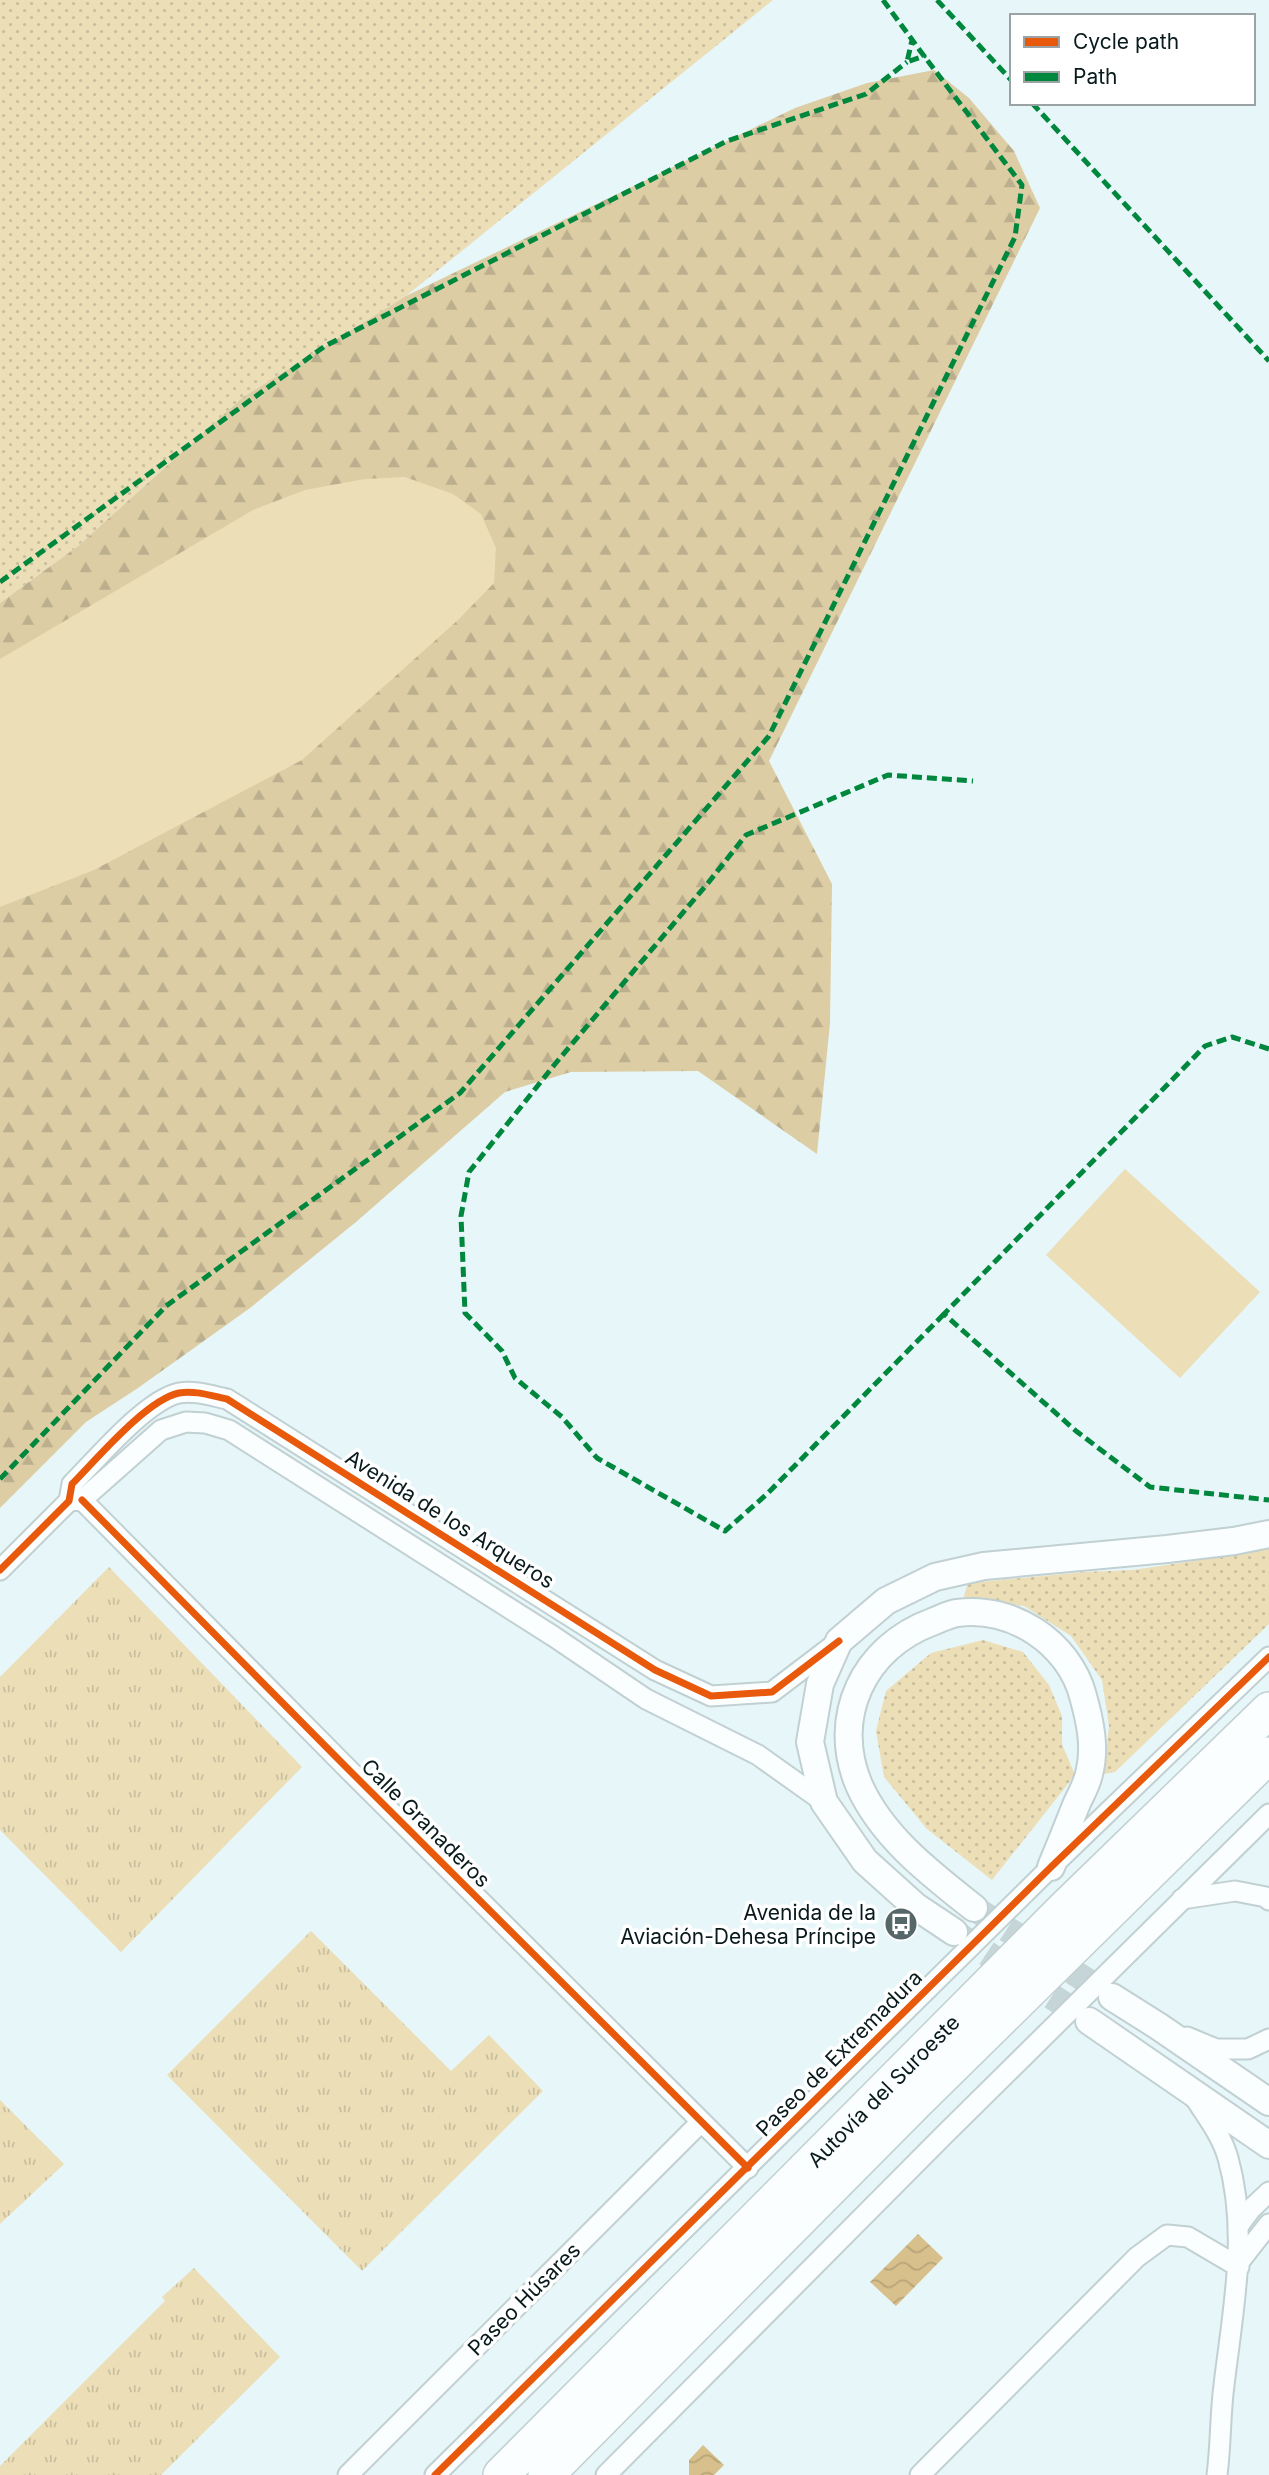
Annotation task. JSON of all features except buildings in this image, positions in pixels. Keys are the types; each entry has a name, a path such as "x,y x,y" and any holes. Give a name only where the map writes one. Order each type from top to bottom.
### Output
{"highway":[{"name":"Autovía del Suroeste","path":"501,2475 1065,1909 1269,1710"},
{"name":"Autovía del Suroeste","path":"546,2475 917,2101 1269,1755"}],"main road":[{"path":"954,1932 915,1906 864,1861 824,1802 810,1742 820,1684 839,1641 886,1601 935,1577 984,1566 1167,1549 1269,1534"},
{"path":"974,1908 894,1839 860,1786 850,1757 848,1727 856,1694 874,1663 889,1646 918,1627 956,1613 986,1613 1020,1622 1062,1653 1079,1681 1092,1725 1090,1773 1051,1867"},
{"path":"1112,1997 1269,2102"},
{"path":"1089,2021 1269,2146"}],"street":[{"name":"Avenida de los Arqueros","path":"75,1500 72,1484 150,1407 178,1393 203,1393 227,1399 655,1670 712,1696 772,1692 839,1641"},
{"name":"Avenida de los Arqueros","path":"0,1570 75,1500 161,1430 186,1422 205,1423 229,1430 553,1636 646,1699 758,1755 824,1802"},
{"name":"Calle Granaderos","path":"75,1500 748,2168"},
{"name":"Paseo de Extremadura","path":"435,2475 1051,1867 1269,1657"},
{"path":"606,2475 944,2135 1269,1814"},
{"path":"1182,1899 1235,1891 1266,1897 1269,1900"},
{"path":"1158,2026 1216,2049 1248,2049 1269,2039"},
{"path":"1190,2091 1220,2136 1228,2157 1239,2225 1239,2265 1220,2417 1217,2475"},
{"name":"Paseo Húsares","path":"348,2475 701,2122"},
{"path":"1239,2225 1269,2192"},
{"path":"1239,2265 1269,2224"},
{"path":"920,2475 1137,2258 1167,2235 1188,2237 1239,2265"}],"green space":[{"path":"0,0 773,0 406,296 243,397 78,546 0,603"},
{"path":"934,70 969,98 1014,151 1040,208 769,761 832,884 830,1023 817,1154 698,1071 571,1072 505,1092 356,1222 250,1308 86,1422 0,1508 0,603 78,546 243,397 406,296 795,108 867,83"},
{"path":"405,477 453,494 481,514 496,548 494,583 458,620 302,760 94,870 0,907 0,659 253,510 305,490 365,479"},
{"path":"1125,1169 1260,1292 1180,1378 1046,1255"},
{"path":"1269,1547 1269,1624 1115,1772 1104,1774 1109,1726 1102,1680 1071,1636 1024,1606 963,1599 968,1583 1133,1570"},
{"path":"109,1567 302,1767 121,1952 0,1830 0,1677"},
{"path":"983,1640 1023,1652 1049,1685 1062,1716 1062,1744 1075,1775 992,1880 927,1829 884,1777 876,1731 886,1691 931,1653"},
{"path":"311,1931 451,2071 489,2035 543,2091 362,2271 167,2075"},
{"path":"0,2100 64,2164 0,2224"},
{"path":"194,2268 280,2357 161,2475 0,2475 0,2466 165,2301 162,2297"}],"water":[{"path":"918,2234 943,2258 896,2306 870,2282"},
{"path":"703,2445 724,2465 714,2475 689,2475 689,2460"}],"tunnel":[{"path":"974,1908 1112,1997"},
{"path":"954,1932 1089,2021"}],"marked path":[{"path":"883,0 924,56 907,62 912,40"},
{"path":"937,0 1010,79"},
{"path":"0,1479 166,1306 460,1093 769,736 1015,237 1022,185 924,56"},
{"path":"0,582 325,346 727,141 866,94 907,62"},
{"path":"1034,105 1269,361"},
{"path":"944,1314 767,1494 725,1531 597,1458 562,1417 515,1378 502,1351 465,1313 461,1216 469,1172 555,1064 746,835 888,775 973,781"},
{"path":"1269,1049 1232,1037 1205,1046 944,1314 1076,1431 1150,1487 1269,1500"}],"cycle path":[{"path":"0,1570 69,1501 72,1484 122,1432 166,1398 191,1392 227,1399 655,1670 711,1696 772,1692 839,1641"},
{"path":"82,1500 748,2168"},
{"path":"435,2475 1051,1867 1269,1657"}],"place":[{"name":"Avenida de la Aviación-Dehesa Príncipe","path":"901,1924"}]}
